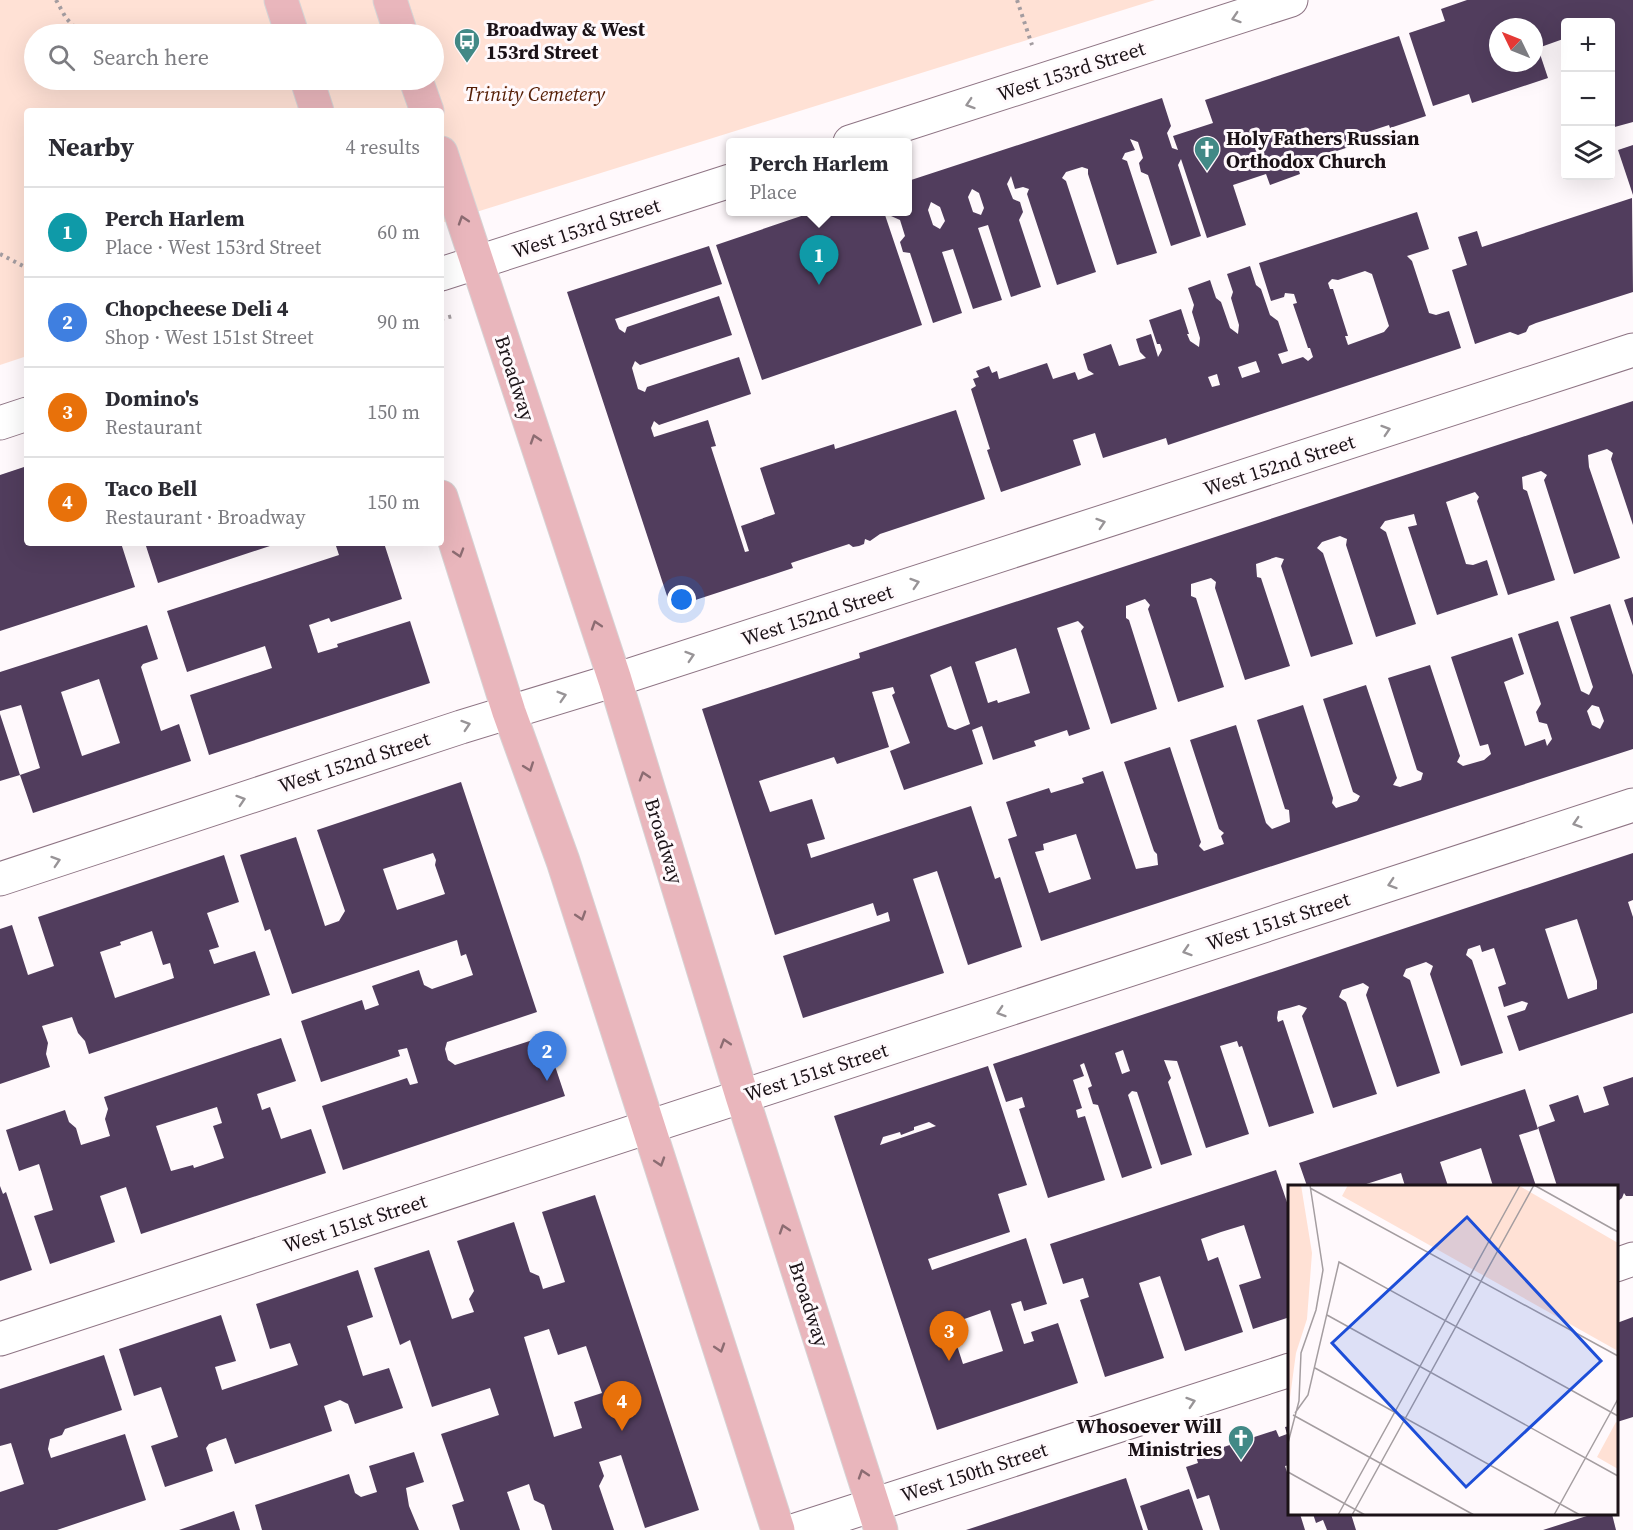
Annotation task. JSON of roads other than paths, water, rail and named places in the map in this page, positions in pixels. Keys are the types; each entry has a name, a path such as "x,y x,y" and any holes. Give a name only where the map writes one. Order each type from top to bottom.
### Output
{"main road":[{"path":"281,0 289,24"},
{"path":"390,0 398,24"},
{"path":"310,90 316,108"},
{"path":"420,90 426,108"},
{"name":"Broadway","path":"444,162 615,680 742,1096 877,1517"},
{"path":"444,506 509,712 564,861 778,1530"}],"street":[{"name":"West 153rd Street","path":"862,138 1292,0"},
{"name":"West 153rd Street","path":"444,273 726,182"},
{"name":"West 152nd Street","path":"0,879 509,712 615,680 1633,350"},
{"path":"0,423 24,415"},
{"name":"West 151st Street","path":"0,1339 1633,805"},
{"path":"1618,1265 1633,1259"},
{"name":"West 150th Street","path":"796,1530 877,1517 1288,1371"}],"place":[{"name":"Broadway & West 153rd Street","path":"467,64"},
{"name":"Holy Fathers Russian Orthodox Church","path":"1207,172"},
{"name":"Perch Harlem","path":"819,285"},
{"name":"Chopcheese Deli 4","path":"547,1081"},
{"name":"Domino's","path":"949,1361"},
{"name":"Taco Bell","path":"622,1431"},
{"name":"Whosoever Will Ministries","path":"1241,1461"}],"park label":[{"name":"Trinity Cemetery","path":"535,94"}]}
